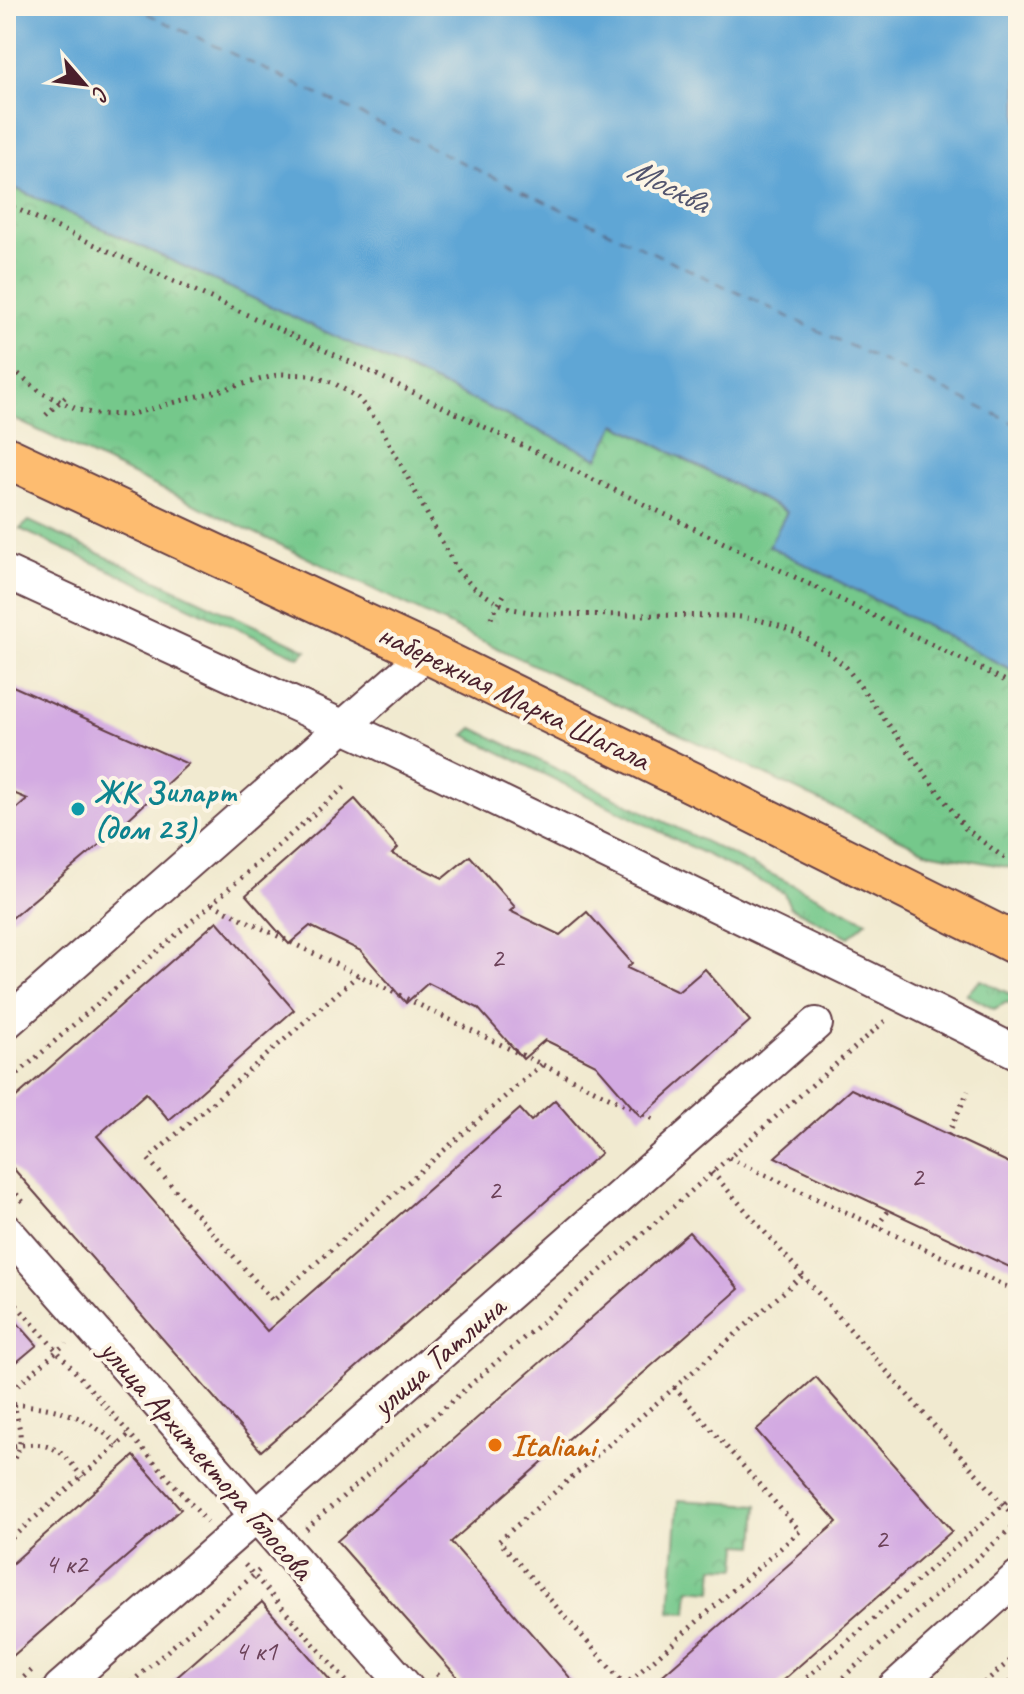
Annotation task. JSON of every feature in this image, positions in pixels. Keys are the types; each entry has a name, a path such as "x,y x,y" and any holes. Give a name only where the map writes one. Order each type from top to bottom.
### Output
{"main road":[{"name":"набережная Марка Шагала","path":"6,457 427,653 1018,945"}],"street":[{"path":"6,572 343,727 904,1013 1018,1053"},
{"path":"6,1023 427,653"},
{"name":"улица Татлина","path":"60,1688 816,1024"},
{"name":"улица Архитектора Голосова","path":"6,1230 407,1688"},
{"path":"894,1688 1018,1577"}],"path":[{"path":"6,204 350,362 1018,687"},
{"path":"6,364 42,393 95,414 128,415 281,374 309,375 334,383 358,398 378,422 457,570 472,586 512,609 541,614 731,616 778,624 806,638 846,667 965,828 1003,857 1018,860"},
{"path":"46,415 67,395"},
{"path":"491,618 505,593"},
{"path":"6,1084 347,785"},
{"path":"212,904 658,1121"},
{"path":"358,975 148,1159 273,1301 542,1064"},
{"path":"125,1688 884,1021 904,1013"},
{"path":"884,1021 904,1013"},
{"path":"948,1135 968,1091"},
{"path":"729,1158 1018,1292"},
{"path":"712,1172 1018,1521 831,1688"},
{"path":"877,1226 889,1210"},
{"path":"674,1387 800,1531 625,1685 499,1541 674,1387 803,1275"},
{"path":"6,1293 352,1688"},
{"path":"6,1396 88,1324"},
{"path":"6,1404 56,1409 99,1428 118,1444"},
{"path":"6,1472 21,1445 14,1404"},
{"path":"6,1543 161,1407"},
{"path":"6,1447 34,1443 50,1446 69,1459 82,1477"},
{"path":"795,1688 1018,1492"},
{"path":"6,1522 14,1536"},
{"path":"978,1688 1018,1654"},
{"path":"1003,1688 1018,1675"}],"green space":[{"path":"6,184 598,458 615,424 787,512 770,546 1018,673 1018,869 928,852 6,415"},
{"path":"29,521 307,650 299,657 20,529"},
{"path":"473,728 867,921 849,937 790,907 784,893 465,735"},
{"path":"981,980 1018,998 1018,1007 1007,1002 994,1009 966,994"},
{"path":"678,1500 758,1505 755,1546 739,1545 737,1568 714,1567 712,1591 689,1589 687,1613 670,1612"}],"water":[{"name":"Москва","path":"6,6 1018,6 1018,673 769,546 787,512 616,424 598,458 6,184"}],"building":[{"name":"ЖК Зиларт (дом 23)","path":"6,683 188,764 112,834 6,923 6,818 28,799 6,790"},
{"path":"355,799 398,848 392,854 443,878 470,856 515,907 510,911 560,935 587,912 632,963 627,968 678,992 705,969 750,1021 641,1117 596,1065 584,1059 545,1040 523,1059 478,1008 428,983 406,1003 361,951 310,926 289,944 246,895"},
{"path":"217,921 294,1010 169,1120 146,1093 97,1136 267,1331 520,1109 531,1121 555,1100 601,1153 261,1451 6,1160 6,1106"},
{"path":"851,1089 1018,1167 1018,1271 775,1157"},
{"path":"689,1232 739,1289 451,1542 579,1688 467,1688 337,1541"},
{"path":"6,1310 37,1345 6,1371"},
{"path":"816,1377 952,1531 774,1688 648,1688 837,1522 756,1430"},
{"path":"134,1456 181,1509 6,1662 6,1569"},
{"path":"262,1602 337,1688 165,1688 177,1677"}],"ferry route":[{"path":"131,6 1018,425"}],"place":[{"name":"ЖК Зиларт (дом 23)","path":"78,809"},
{"name":"Italiani","path":"495,1445"}]}
